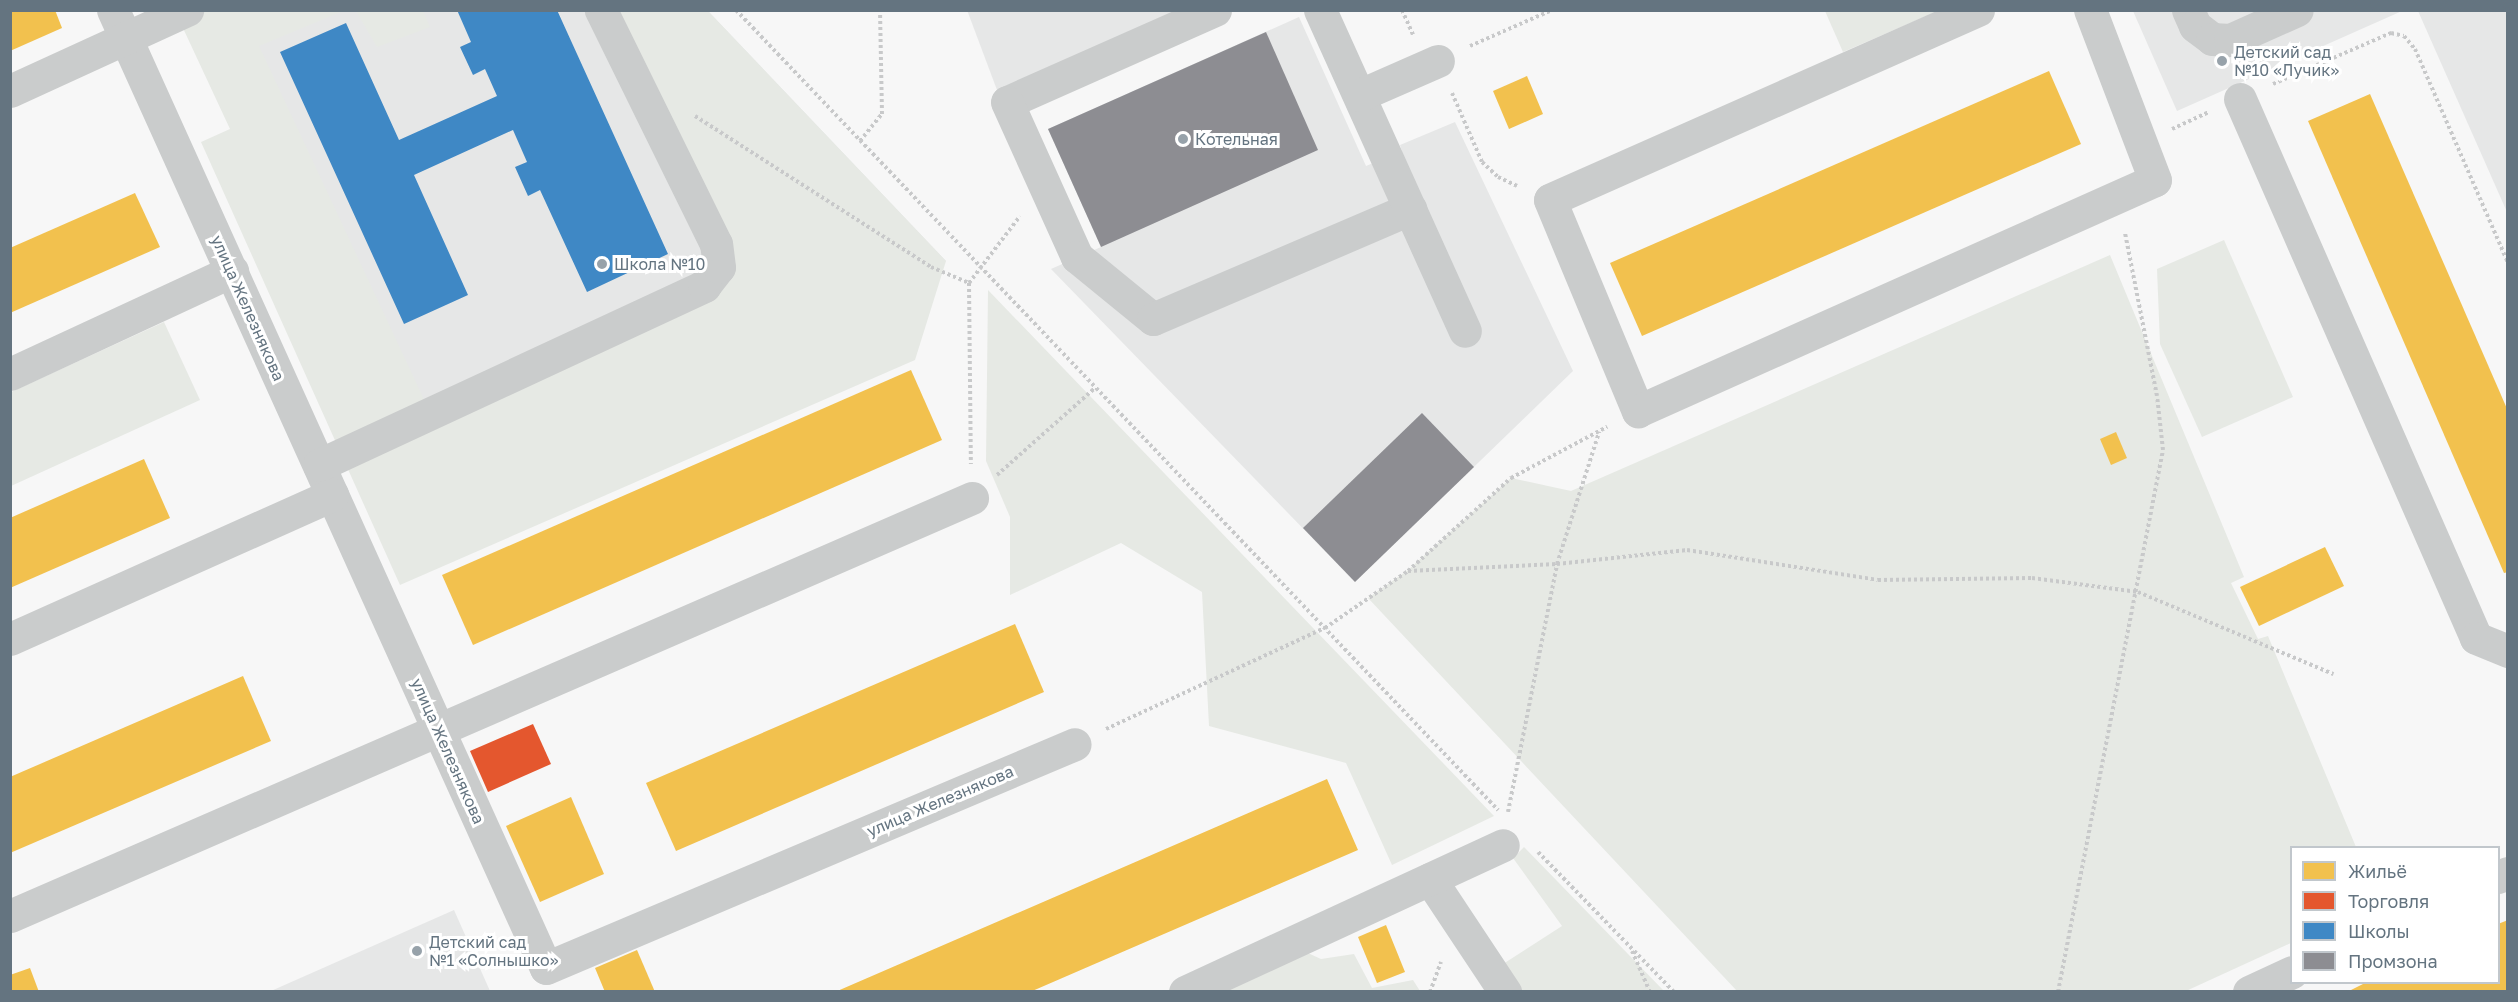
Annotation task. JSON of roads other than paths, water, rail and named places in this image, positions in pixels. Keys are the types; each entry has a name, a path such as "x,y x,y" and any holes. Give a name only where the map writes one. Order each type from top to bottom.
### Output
{"street":[{"path":"10,91 120,25 187,10"},
{"path":"319,465 704,286 718,267 716,244 601,10"},
{"path":"1215,10 1007,102 1077,257 1153,319 1410,209"},
{"path":"1320,10 1465,331"},
{"path":"1978,10 1550,200 1638,411 2155,180 2090,10"},
{"path":"2188,10 2195,26 2212,39 2230,40 2297,10"},
{"name":"улица Железнякова","path":"120,25 546,968 1076,744"},
{"path":"1360,95 1438,61"},
{"path":"2240,99 2476,638 2508,651"},
{"path":"10,374 232,271"},
{"path":"10,639 332,495"},
{"path":"10,916 438,728 972,498"},
{"path":"1185,992 1430,879 1517,845"},
{"path":"1430,879 1505,992"},
{"path":"2249,992 2290,973"}],"place":[{"name":"Детский сад №10 «Лучик»","path":"2222,61"},
{"name":"Котельная","path":"1183,139"},
{"name":"Школа №10","path":"602,264"},
{"name":"Детский сад №1 «Солнышко»","path":"417,951"}]}
